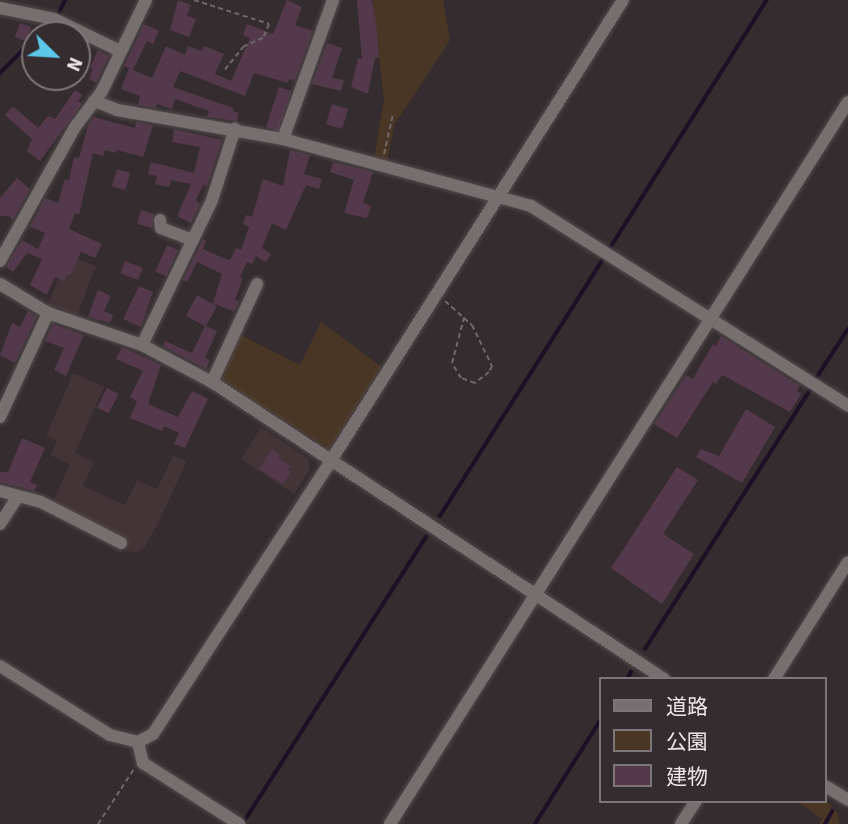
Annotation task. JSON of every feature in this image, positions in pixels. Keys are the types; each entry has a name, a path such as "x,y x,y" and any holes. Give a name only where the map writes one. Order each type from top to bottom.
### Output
{"street":[{"path":"0,261 69,138 102,91 146,0"},
{"path":"283,139 333,0"},
{"path":"0,666 110,735 138,742 153,734 330,462 622,0"},
{"path":"0,8 54,19 120,51"},
{"path":"93,101 117,110 283,139 497,195 544,213 848,406"},
{"path":"390,824 848,102"},
{"path":"142,345 212,201 235,129"},
{"path":"160,220 161,228 193,240"},
{"path":"0,284 48,313 142,345 212,382 661,677"},
{"path":"212,382 257,284"},
{"path":"0,417 48,313"},
{"path":"0,491 41,502 121,543"},
{"path":"0,524 18,496"},
{"path":"775,677 848,562"},
{"path":"138,742 141,760 239,824"},
{"path":"827,787 846,795"},
{"path":"681,824 695,803"}],"path":[{"path":"194,0 268,24 263,38 244,46 223,72"},
{"path":"381,165 393,114"},
{"path":"435,294 464,318 472,325 492,366 489,372 475,383 461,379 452,363 464,318"},
{"path":"98,824 141,760"}],"shaded area":[{"path":"67,255 96,266 77,316 48,304"},
{"path":"73,373 104,387 75,453 94,462 83,486 125,505 137,480 157,489 173,456 187,461 159,522 144,548 137,553 126,551 129,543 53,502 70,464 50,455 57,441 46,436"},
{"path":"261,427 308,458 310,469 294,494 241,459"}],"green space":[{"path":"373,0 443,0 450,40 394,125 387,162 374,158 384,100"},
{"path":"321,322 382,367 329,449 237,391 221,379 219,374 239,334 300,365"},
{"path":"827,802 832,805 830,809 837,812 840,824 819,824 822,819 801,804"}],"building":[{"path":"178,0 191,5 187,16 196,19 189,37 170,30"},
{"path":"287,0 302,7 295,25 313,31 295,80 289,79 288,83 254,73 245,96 180,71 173,87 233,108 233,111 239,113 237,121 207,117 209,111 175,99 172,109 157,104 156,108 138,105 140,96 121,89 129,68 124,66 144,24 159,31 153,44 147,41 133,70 152,78 166,46 185,55 188,46 201,51 204,46 224,54 215,74 231,81 250,38 243,35 247,24 273,34"},
{"path":"357,0 372,0 376,22 379,57 375,58 368,94 351,87 358,58 362,59"},
{"path":"20,23 21,23 21,39 15,37"},
{"path":"327,43 342,48 332,78 344,80 341,91 312,84"},
{"path":"98,50 109,56 96,83 91,80 91,66"},
{"path":"279,87 291,91 278,131 266,127"},
{"path":"74,91 83,95 78,101 82,104 40,161 27,151 32,139 5,115 12,107 15,108 38,128 48,116 55,119"},
{"path":"332,104 348,109 342,129 326,124"},
{"path":"94,117 135,128 136,122 153,125 143,157 117,150 116,153 105,150 103,156 93,153 79,215 75,213 69,229 102,244 95,258 81,252 70,276 67,274 64,281 55,277 47,295 30,285 42,259 27,253 13,272 6,267 22,240 38,249 45,233 30,227 45,198 58,203 65,179 69,180 74,157 79,158 88,125"},
{"path":"174,129 222,140 207,186 203,185 196,200 200,205 191,223 177,216 191,184 171,180 169,187 155,184 157,176 148,174 151,162 194,173 200,147 172,142"},
{"path":"290,150 310,155 304,174 322,179 319,189 306,185 286,230 272,223 262,248 271,254 266,262 256,256 252,264 247,262 240,277 243,278 235,300 239,301 234,312 213,303 222,274 197,262 187,282 183,280 203,239 206,241 203,249 223,258 230,260 236,248 241,250 249,227 243,224 246,215 252,217 263,179 283,186"},
{"path":"333,162 373,172 363,203 371,206 367,218 344,213 354,180 330,172"},
{"path":"117,169 130,173 125,190 112,186"},
{"path":"17,178 30,189 13,220 8,216 0,216 0,198"},
{"path":"141,210 154,214 152,228 137,224"},
{"path":"167,245 178,250 166,276 155,271"},
{"path":"125,261 143,268 138,280 120,273"},
{"path":"139,286 153,292 141,327 123,319"},
{"path":"98,290 111,296 104,311 113,315 110,323 88,317"},
{"path":"197,295 217,306 206,326 217,331 205,358 210,360 206,369 163,346 165,341 192,353 205,326 186,316"},
{"path":"28,311 37,316 15,363 0,355 12,323 20,327"},
{"path":"53,324 84,335 66,376 54,370 64,348 45,341"},
{"path":"721,336 800,386 797,391 801,394 790,412 722,375 716,384 713,382 677,438 654,424 686,375 693,379 713,344 716,346"},
{"path":"122,347 161,365 148,404 178,417 192,391 208,399 185,448 174,444 179,433 164,426 162,431 130,418 137,401 130,397 143,371 116,359"},
{"path":"107,388 119,394 109,414 97,408"},
{"path":"746,409 775,427 742,483 696,457 701,449 719,456"},
{"path":"22,438 45,448 30,482 37,485 34,491 0,482 0,472 8,472"},
{"path":"272,449 280,455 278,458 290,466 288,470 291,472 283,484 259,469"},
{"path":"677,467 698,480 663,534 694,554 662,604 611,568"}],"waterway":[{"path":"59,13 65,0"},
{"path":"610,248 767,0"},
{"path":"0,73 21,52"},
{"path":"440,516 605,256"},
{"path":"815,380 848,329"},
{"path":"645,649 811,388"},
{"path":"245,820 426,537"},
{"path":"628,677 631,672"},
{"path":"535,824 600,721"},
{"path":"825,824 832,812"}]}
